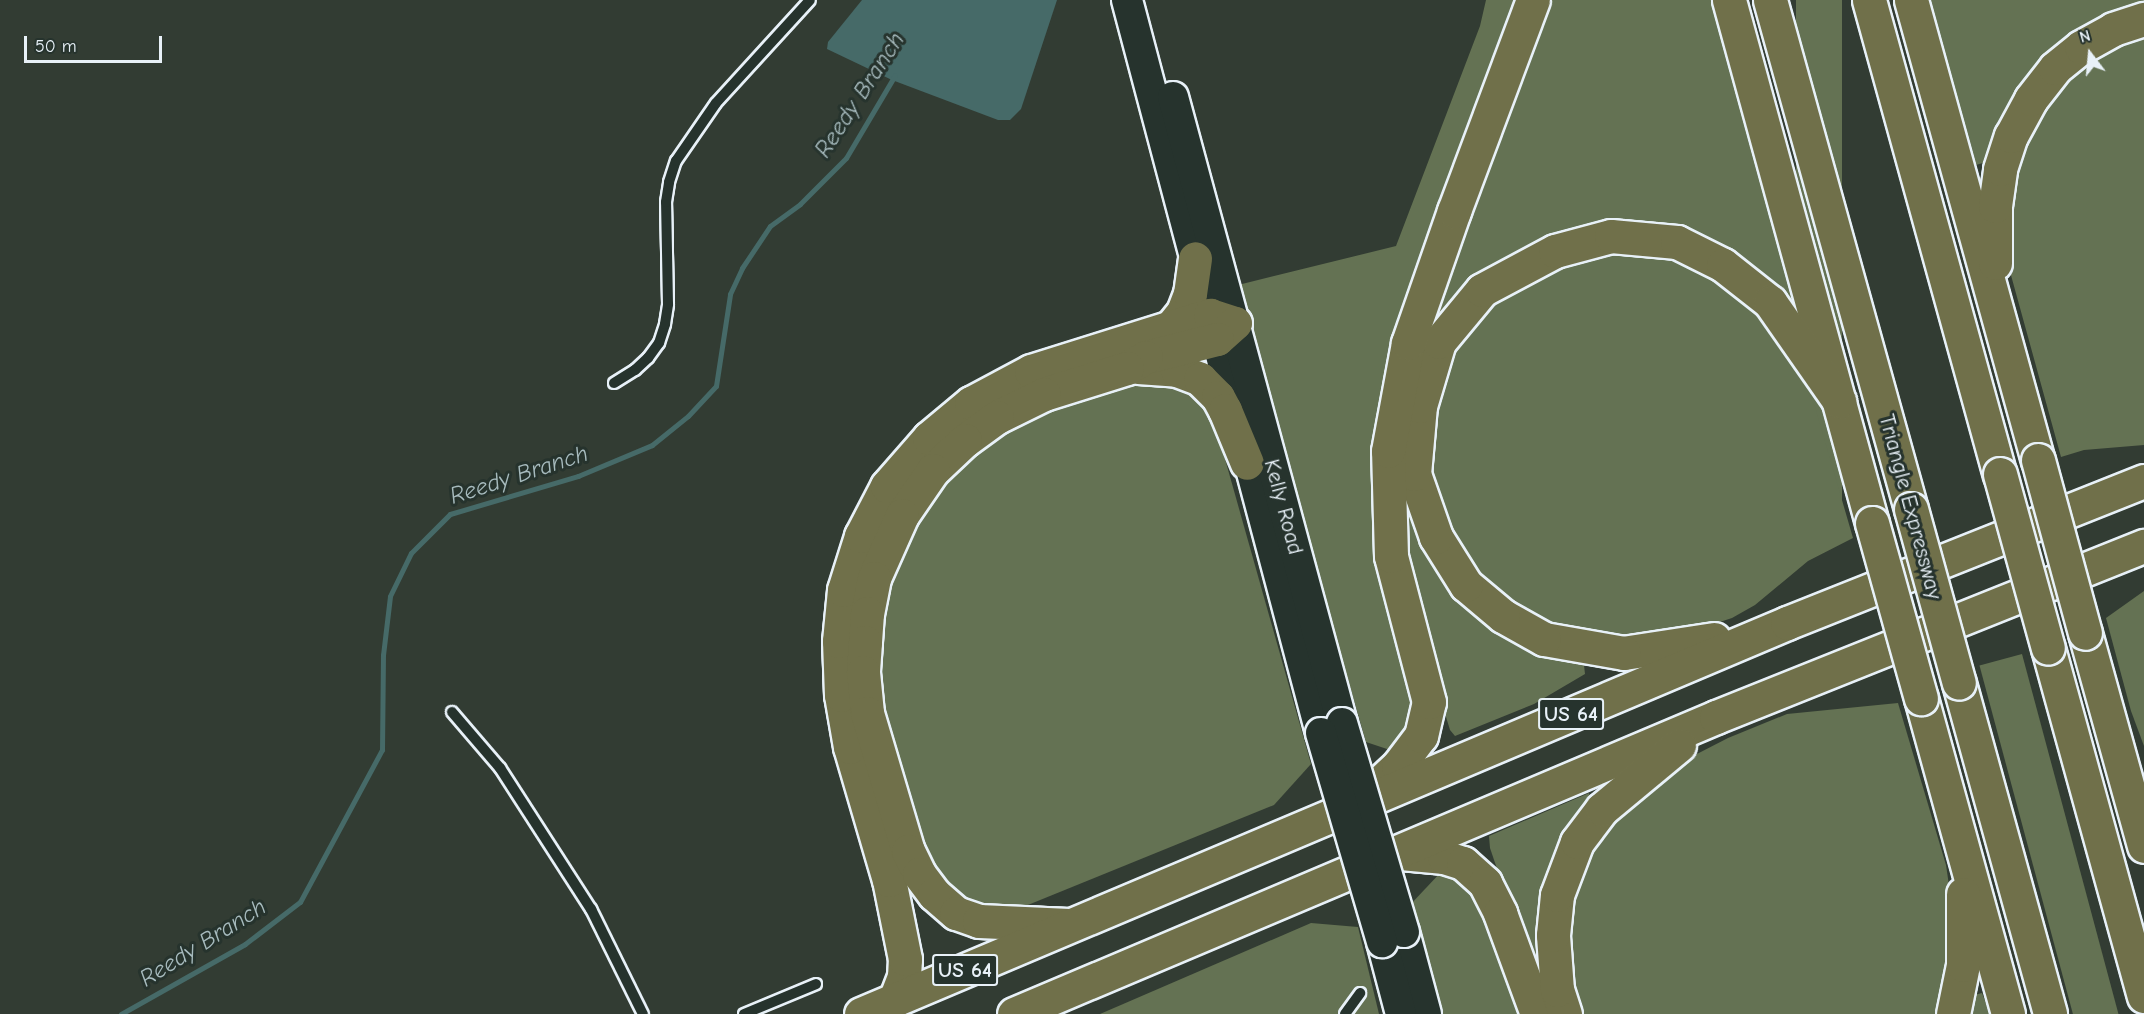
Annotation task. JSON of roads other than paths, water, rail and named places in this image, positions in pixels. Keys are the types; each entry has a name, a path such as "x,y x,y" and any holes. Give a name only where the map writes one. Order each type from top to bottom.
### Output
{"highway":[{"path":"1356,804 1398,766 1421,736 1429,702 1391,556 1388,451 1408,343 1454,211 1533,0"},
{"path":"1729,0 2008,1014"},
{"name":"Triangle Expressway","path":"1770,0 2050,1014"},
{"path":"1869,0 2144,996"},
{"path":"1911,0 2144,846"},
{"path":"1994,299 1995,206 2000,169 2016,127 2031,99 2055,68 2081,47 2113,29 2144,19"},
{"path":"1787,623 1684,645 1624,653 1544,639 1503,616 1466,585 1436,537 1414,474 1420,406 1439,342 1482,290 1555,251 1611,236 1677,242 1723,265 1770,302 1839,401"},
{"path":"1171,327 1183,312 1191,294 1195,258"},
{"path":"894,1000 904,977 905,959 888,880 850,747 841,695 839,642 844,590 861,536 887,486 929,438 971,403 1031,371 1171,327 1221,326"},
{"path":"1069,925 979,921 956,913 934,894 919,874 898,820 867,713 864,672 867,613 874,578 902,515 933,470 965,440 998,417 1044,394 1127,368 1146,357 1221,326"},
{"path":"1127,368 1177,370 1200,378 1218,397 1247,463"},
{"name":"US 64","path":"861,1014 1787,623 2144,481"},
{"name":"US 64","path":"1014,1014 1716,717 2144,546"},
{"path":"1565,1014 1557,990 1553,935 1557,895 1577,842 1610,802 1641,774 1716,717"},
{"path":"2122,765 2144,796"},
{"path":"1953,1014 1963,965 1962,847"},
{"path":"1396,853 1444,857 1463,864 1485,883 1500,913 1538,1014"},
{"path":"1054,1014 1078,987"}],"main road":[{"name":"Kelly Road","path":"1127,0 1195,258 1221,326 1245,368 1332,728"},
{"name":"Kelly Road","path":"1143,0 1188,146 1247,463 1332,728 1393,937 1426,1014"},
{"name":"Kelly Road","path":"1393,937 1401,1014"}],"lane":[{"path":"614,383 635,370 648,358 659,343 665,324 668,304 666,202 669,182 676,161 716,103 810,0"},
{"path":"452,712 500,768 591,909 643,1014"},
{"path":"744,1014 816,984"},
{"path":"1344,1014 1360,993"}],"water":[{"path":"862,0 1057,0 1021,109 1010,120 998,120 892,80 827,49 828,42"}],"waterway":[{"name":"Reedy Branch","path":"121,1014 245,944 300,902 382,750 383,655 390,596 411,553 450,514 578,476 652,445 688,416 716,386 730,294 742,268 770,226 800,204 846,158 895,75"}]}
